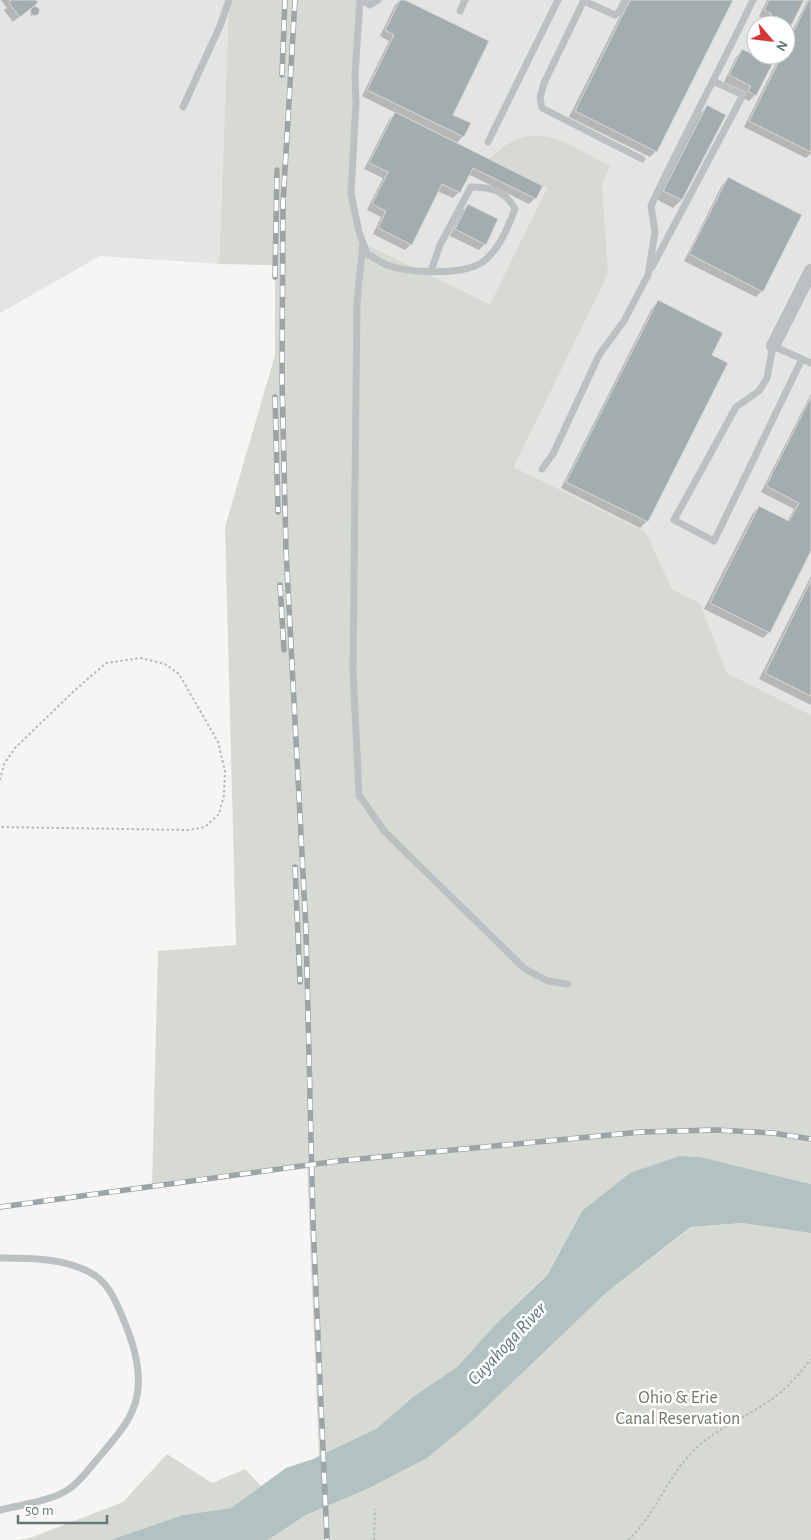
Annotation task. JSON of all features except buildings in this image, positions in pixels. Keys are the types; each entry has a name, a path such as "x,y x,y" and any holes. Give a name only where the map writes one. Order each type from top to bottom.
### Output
{"street":[{"path":"773,346 811,271"}],"lane":[{"path":"183,107 220,26 229,0"},
{"path":"378,0 370,5 361,0 355,75 356,103 352,194 367,254 402,269 431,271 469,268 484,261 497,246 507,230 515,208 510,198 490,187 471,187 440,245 431,271"},
{"path":"460,11 465,0"},
{"path":"488,142 558,0"},
{"path":"625,0 619,12 614,15 584,0 544,83 540,98 542,108 642,159"},
{"path":"648,275 654,232 651,206 753,0"},
{"path":"542,469 553,454 599,354 624,320 742,95 713,81"},
{"path":"363,243 357,302 353,670 359,795 385,832 525,969 548,981 567,984"},
{"path":"802,359 714,541 674,520 736,407 759,391 767,378 773,346 811,363"},
{"path":"0,1258 28,1258 68,1264 98,1278 116,1300 134,1346 138,1381 134,1409 120,1432 69,1489 35,1502 0,1510"}],"path":[{"path":"0,780 4,764 15,748 106,663 141,658 165,664 179,674 218,742 225,771 224,795 219,814 205,827 189,830 0,827"},
{"path":"628,1540 650,1514 678,1467 695,1448 776,1396 811,1359"},
{"path":"374,1540 375,1509"}],"shaded area":[{"path":"0,0 229,0 219,264 100,256 0,313"},
{"path":"360,0 811,0 811,715 727,673 700,603 672,589 646,532 514,467 608,274 560,162 490,304 363,243 351,194"}],"green space":[{"path":"229,0 360,0 351,194 363,243 490,304 547,188 489,159 505,146 520,138 535,136 549,137 563,142 610,166 602,184 608,274 514,467 646,532 672,589 700,603 727,673 811,715 811,1184 701,1157 680,1156 582,1211 547,1274 495,1325 457,1367 414,1396 376,1429 319,1460 307,1165 152,1186 158,951 236,945 225,527 275,355 275,265 219,264"},
{"name":"Ohio & Erie Canal Reservation","path":"742,1223 811,1233 811,1540 268,1540 306,1515 365,1490 518,1376 607,1292 692,1227"},
{"path":"167,1454 212,1483 245,1469 261,1486 231,1508 183,1515 110,1540 18,1540 30,1538 123,1502"}],"water":[{"name":"Cuyahoga River","path":"680,1156 701,1157 811,1184 811,1233 742,1223 691,1227 607,1292 474,1419 427,1458 365,1490 306,1515 268,1540 110,1540 183,1515 231,1508 286,1468 313,1459 376,1429 414,1396 457,1367 495,1325 547,1275 582,1211 630,1173"}],"railway":[{"path":"282,75 285,0"},
{"path":"295,0 283,203 282,379 286,550 306,930 313,1222 327,1540"},
{"path":"275,277 277,170"},
{"path":"275,397 278,512"},
{"path":"280,585 284,650"},
{"path":"295,867 300,982"},
{"path":"0,1207 338,1161 641,1132 715,1130 773,1133 811,1139"}]}
